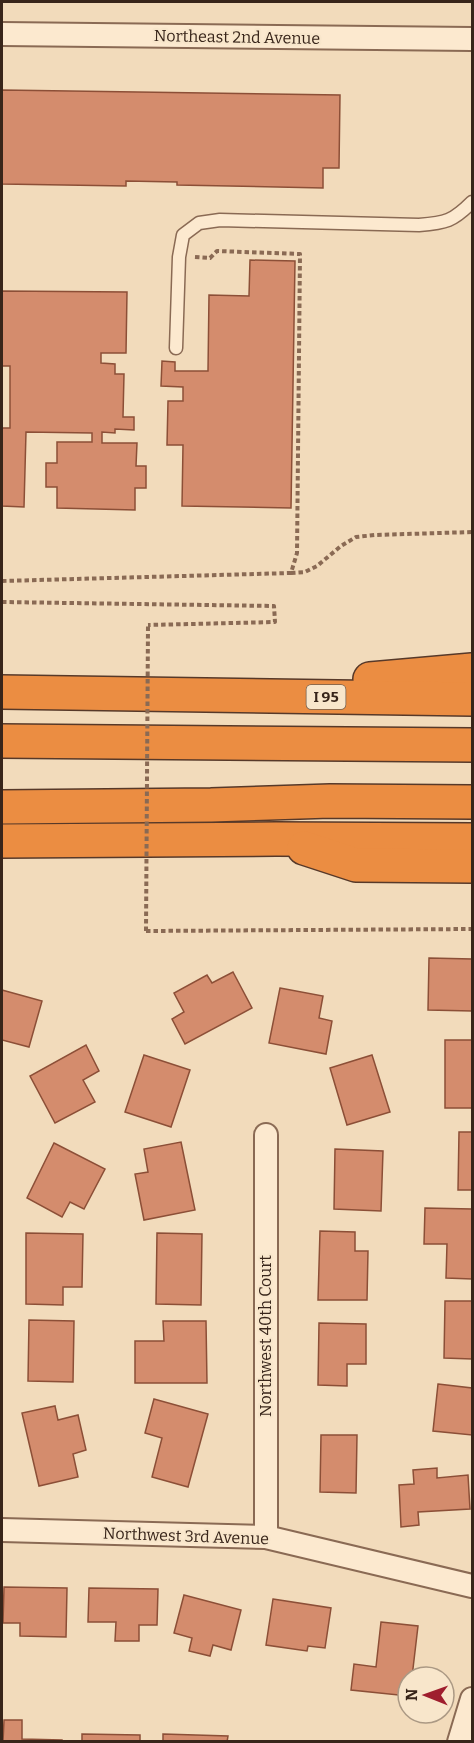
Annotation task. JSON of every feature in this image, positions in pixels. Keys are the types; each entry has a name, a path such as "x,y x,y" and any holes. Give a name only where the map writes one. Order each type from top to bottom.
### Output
{"highway":[{"path":"179,695 472,670"},
{"name":"I 95","path":"2,692 472,699"},
{"path":"2,741 472,744"},
{"path":"2,792 210,794 330,801"},
{"path":"2,807 330,801 472,802"},
{"path":"276,839 356,866 472,866"},
{"path":"2,841 472,840"}],"street":[{"name":"Northeast 2nd Avenue","path":"2,34 472,39"},
{"name":"Northwest 40th Court","path":"266,1135 266,1537"},
{"name":"Northwest 3rd Avenue","path":"2,1530 266,1537 472,1586"},
{"path":"459,1742 472,1699"}],"lane":[{"path":"176,348 179,257 183,235 200,223 220,220 419,225 439,223 459,216 472,202"}],"path":[{"path":"179,257 210,258 217,251 300,254 297,554 291,573"},
{"path":"2,581 305,572 317,566 356,537 472,532"},
{"path":"2,602 274,606 275,622 148,625 146,931 472,929"}],"building":[{"path":"2,90 340,95 339,168 323,168 323,188 177,185 177,182 126,181 126,186 2,184"},
{"path":"250,260 295,261 291,508 182,506 183,445 167,445 168,401 183,401 183,387 161,386 162,361 175,362 175,371 208,371 209,295 249,296"},
{"path":"2,291 127,292 126,353 101,353 101,363 115,364 115,374 124,374 123,417 134,417 134,430 115,429 115,433 102,432 102,443 137,443 136,466 146,466 146,488 135,488 135,510 57,508 57,487 46,487 46,463 57,463 57,442 92,442 92,433 26,432 24,507 2,506 2,428 10,428 10,366 2,366"},
{"path":"429,958 472,959 472,1011 428,1010"},
{"path":"233,972 252,1008 185,1044 172,1019 184,1012 174,993 207,975 212,983"},
{"path":"280,988 323,996 319,1018 332,1021 326,1054 269,1043"},
{"path":"2,990 42,1001 29,1047 2,1040"},
{"path":"445,1040 472,1040 472,1108 445,1108"},
{"path":"86,1045 99,1071 83,1080 95,1102 55,1123 30,1076"},
{"path":"144,1055 190,1070 171,1127 125,1112"},
{"path":"372,1055 390,1112 347,1125 330,1068"},
{"path":"459,1132 472,1132 472,1190 458,1190"},
{"path":"181,1142 195,1210 144,1220 135,1174 148,1172 144,1149"},
{"path":"54,1143 105,1169 84,1209 70,1202 62,1217 27,1198"},
{"path":"335,1149 383,1151 381,1211 334,1209"},
{"path":"425,1208 472,1209 472,1279 446,1278 447,1244 424,1244"},
{"path":"320,1231 355,1232 355,1251 368,1251 367,1300 318,1300"},
{"path":"26,1233 83,1234 82,1287 63,1287 63,1305 26,1304"},
{"path":"157,1233 202,1234 201,1305 156,1304"},
{"path":"445,1301 472,1301 472,1359 444,1358"},
{"path":"29,1320 74,1321 73,1382 28,1381"},
{"path":"163,1321 206,1321 207,1383 135,1383 135,1341 164,1341"},
{"path":"319,1323 366,1324 366,1364 347,1364 347,1386 318,1385"},
{"path":"438,1384 472,1388 472,1435 433,1431"},
{"path":"154,1399 208,1414 188,1487 152,1477 162,1438 145,1433"},
{"path":"55,1406 58,1420 78,1415 86,1450 73,1454 78,1477 39,1486 22,1413"},
{"path":"321,1435 357,1435 356,1493 320,1492"},
{"path":"437,1468 437,1478 468,1475 470,1509 418,1512 419,1525 401,1527 399,1485 414,1484 413,1470"},
{"path":"4,1587 67,1588 66,1637 20,1636 20,1623 3,1623"},
{"path":"89,1588 158,1589 157,1625 139,1625 139,1641 115,1641 116,1622 88,1622"},
{"path":"184,1595 241,1610 231,1650 213,1645 210,1656 189,1651 192,1638 174,1633"},
{"path":"273,1599 331,1608 325,1648 308,1646 307,1651 266,1645"},
{"path":"381,1622 418,1626 413,1665 396,1665 396,1695 351,1690 354,1664 376,1667"},
{"path":"4,1720 22,1720 22,1739 62,1740 62,1742 3,1742"},
{"path":"82,1734 140,1735 140,1742 82,1742"},
{"path":"163,1734 228,1736 227,1742 163,1742"}]}
